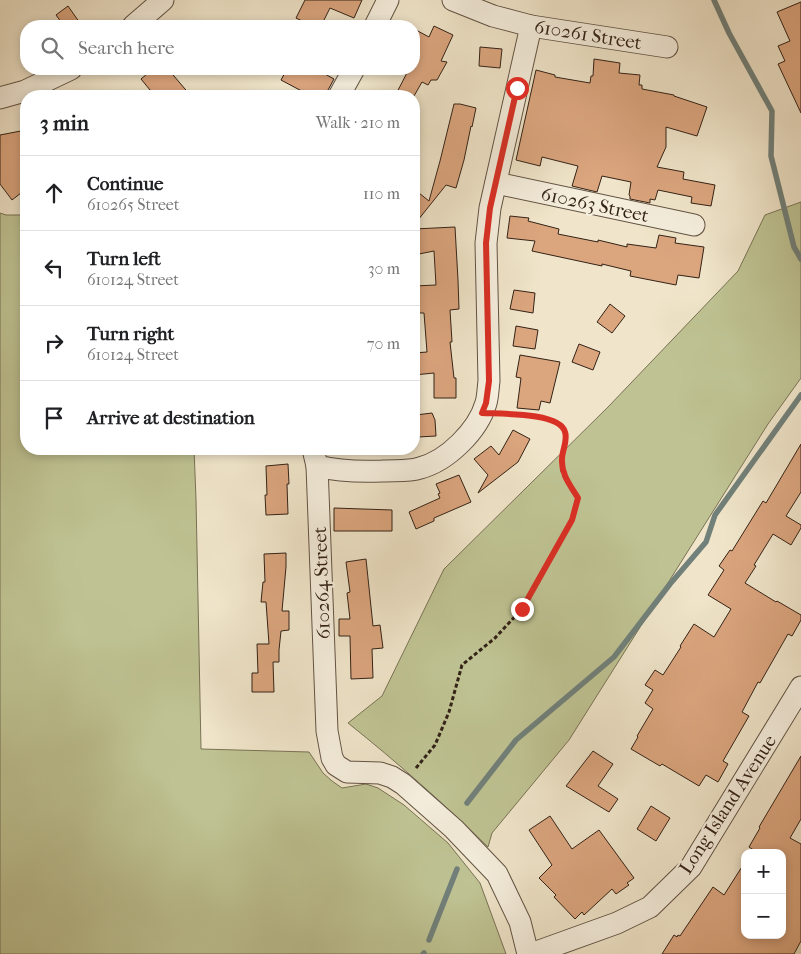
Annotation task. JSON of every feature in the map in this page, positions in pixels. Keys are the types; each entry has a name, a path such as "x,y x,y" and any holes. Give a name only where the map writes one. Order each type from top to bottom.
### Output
{"street":[{"path":"140,20 163,0"},
{"path":"378,20 388,0"},
{"name":"610261 Street","path":"453,0 493,16 531,26 667,47"},
{"path":"315,458 334,470 367,472 419,469 437,462 457,446 476,425 482,413 486,403 489,381 486,243 490,208 531,26"},
{"path":"26,90 58,75"},
{"path":"342,90 351,75"},
{"path":"0,98 20,92"},
{"name":"610263 Street","path":"496,183 694,225"},
{"name":"610264 Street","path":"315,458 327,731 332,758 336,765 347,772 380,773 392,777 403,784 454,829 497,874 520,922 529,954"},
{"name":"Long Island Avenue","path":"529,954 616,923 650,907 691,867 801,687"}],"path":[{"path":"403,784 435,745 449,712 462,665 495,638 522,609 572,520 578,498 563,473 562,458 566,441 562,426 551,420 531,416 482,413"}],"green space":[{"path":"801,202 801,378 768,424 569,740 492,833 488,847 420,783 348,723 382,696 444,569 608,407 738,271 765,215"},
{"path":"0,213 20,215 20,455 194,455 201,749 309,752 323,773 342,788 366,784 378,788 404,805 448,843 480,883 506,954 0,954"}],"building":[{"path":"305,0 362,0 354,18 330,8 324,20 300,20 296,18"},
{"path":"801,2 801,113 778,64 785,61 778,46 790,41 777,12"},
{"path":"68,6 78,20 60,20 56,15"},
{"path":"434,26 453,35 441,61 447,62 437,80 431,80 428,85 422,82 417,90 398,90 406,75 420,75 420,32 429,37"},
{"path":"480,47 502,49 500,68 479,66"},
{"path":"594,59 620,63 619,73 640,75 639,85 642,85 642,89 674,95 707,107 697,136 666,127 666,147 657,167 684,172 683,179 715,185 711,206 691,203 692,197 658,190 655,200 650,199 650,203 630,199 631,182 602,176 597,192 572,186 578,166 542,157 540,166 516,160 536,70 555,75 555,77 590,83 591,76 593,76"},
{"path":"146,75 173,75 186,90 150,90 141,79"},
{"path":"284,75 327,75 334,79 328,90 300,90 281,80"},
{"path":"454,104 476,108 456,188 446,185 420,218 420,194 429,201"},
{"path":"20,131 20,194 12,200 0,184 0,135"},
{"path":"510,216 529,218 528,221 559,229 558,234 598,242 598,240 627,247 627,244 656,248 659,235 676,238 675,243 704,247 699,278 678,275 676,285 630,276 631,271 602,264 602,266 532,251 535,241 507,238"},
{"path":"455,227 459,309 450,310 452,342 450,342 454,378 456,378 456,398 434,398 434,373 420,374 420,353 427,352 424,313 420,313 420,286 436,285 434,251 420,254 420,229"},
{"path":"514,290 535,293 533,313 510,309"},
{"path":"610,304 625,316 612,333 597,322"},
{"path":"516,326 538,330 535,349 513,346"},
{"path":"579,344 600,352 593,370 572,362"},
{"path":"520,355 560,362 550,403 541,401 539,410 517,408 521,378 516,377"},
{"path":"432,413 435,420 436,436 420,437 420,414"},
{"path":"513,430 530,439 518,462 478,493 488,475 474,459 491,446 499,455"},
{"path":"801,444 801,492 786,516 801,525 801,528 791,545 773,534 745,583 801,615 801,620 792,636 788,634 742,712 749,716 723,761 728,764 718,782 706,775 699,786 662,764 660,766 631,749 653,709 645,703 653,690 645,685 655,670 663,675 694,624 714,637 731,609 708,595 724,570 719,566 730,550 732,551 763,501 766,503"},
{"path":"288,464 288,514 266,515 266,466"},
{"path":"459,475 471,502 434,518 434,521 416,529 409,512 440,498 436,484"},
{"path":"334,508 392,510 392,531 334,531"},
{"path":"286,553 282,611 289,611 289,630 281,631 279,662 273,662 274,692 252,692 252,673 258,673 257,644 269,644 266,602 261,602 263,582 265,582 264,554"},
{"path":"366,559 373,626 380,625 383,648 372,649 373,678 351,679 350,636 339,636 339,619 350,619 347,593 350,592 346,562"},
{"path":"593,751 613,764 598,786 618,799 609,812 566,786"},
{"path":"801,756 801,819 790,838 801,844 801,941 794,954 662,954 674,935 680,936 713,887 724,895 741,868 741,939 786,939 786,849 752,849 749,847"},
{"path":"651,806 670,818 656,841 637,829"},
{"path":"550,816 572,849 599,830 634,878 627,883 629,885 616,894 612,889 584,915 582,912 575,919 554,897 556,895 539,878 552,865 529,830"}],"waterway":[{"path":"714,0 729,33 772,111 771,156 794,247 801,259"},
{"path":"467,803 516,740 614,657 670,584 706,542 715,515 801,395"},
{"path":"429,940 457,869"}],"route":[{"path":"517,88 490,208 486,243 489,381 486,403 482,413 531,416 551,420 562,426 566,441 562,458 563,473 578,498 572,520 522,609"}]}
